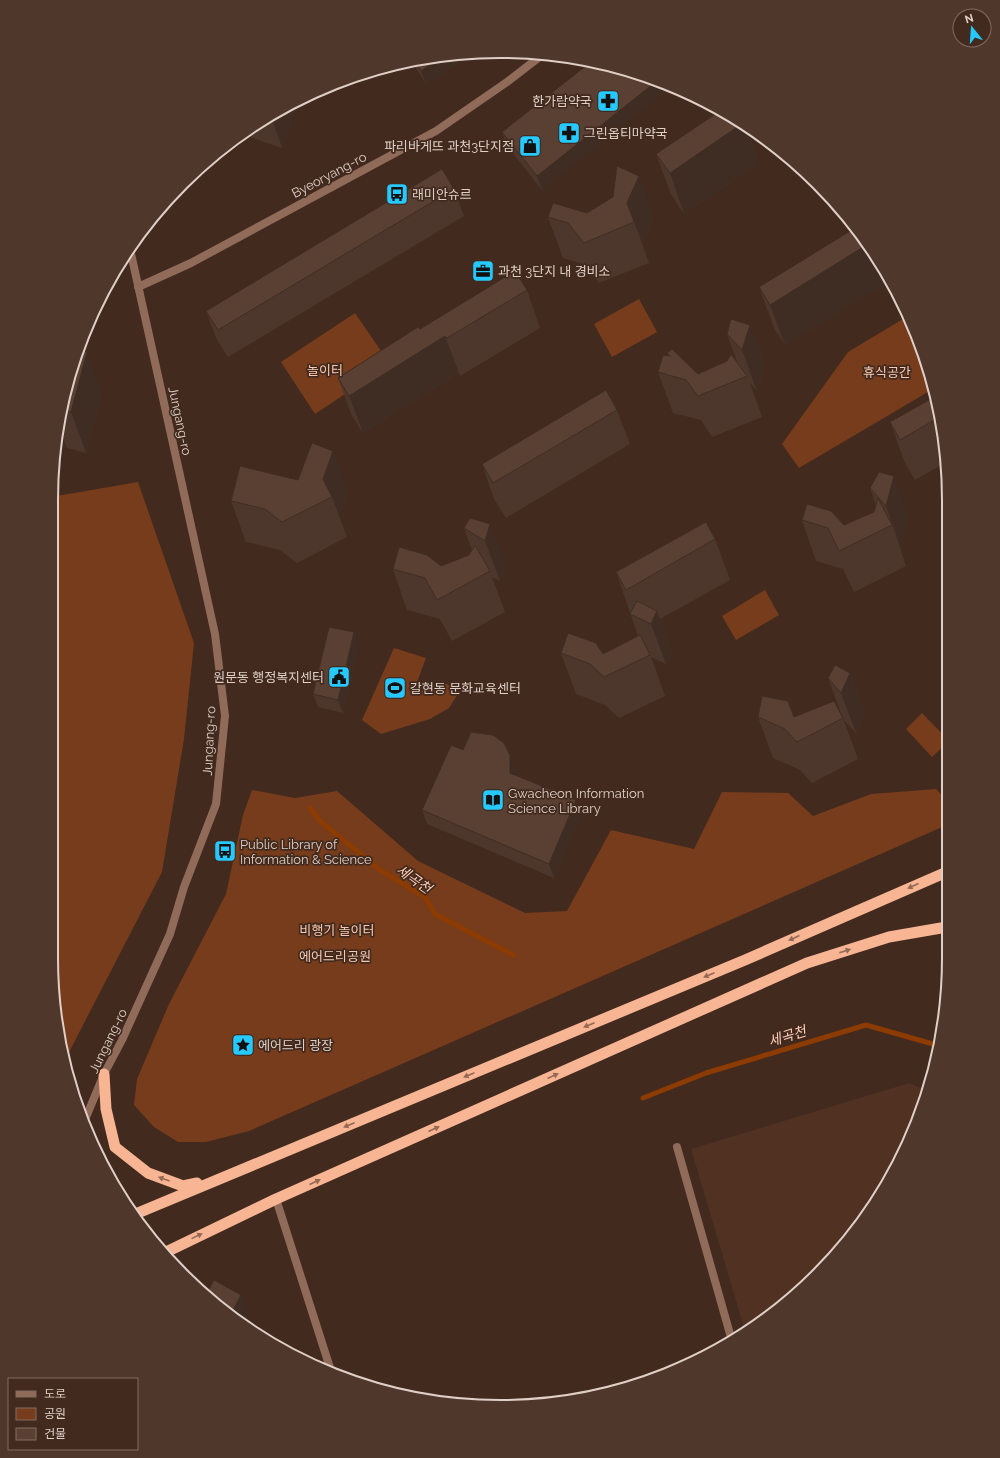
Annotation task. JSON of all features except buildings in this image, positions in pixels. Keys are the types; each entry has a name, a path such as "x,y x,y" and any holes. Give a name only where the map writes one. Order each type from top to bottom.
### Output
{"highway":[{"path":"138,1213 737,963 942,874"},
{"path":"169,1250 276,1199 807,963 890,937 942,928"},
{"path":"104,1074 106,1108 115,1147 148,1173 183,1186 216,1180"}],"street":[{"name":"Byeoryang-ro","path":"138,287 191,263 436,131 508,82 536,60"},
{"name":"Jungang-ro","path":"87,1115 104,1074 122,1040 170,934 184,887 216,804 225,716 215,634 131,255"},
{"path":"677,1147 730,1335"},
{"path":"276,1199 329,1365"}],"shaded area":[{"path":"909,1083 922,1089 908,1127 883,1179 868,1204 851,1227 813,1271 769,1309 744,1327 691,1149"}],"green space":[{"path":"639,299 657,332 612,357 594,324"},
{"name":"놀이터","path":"355,313 390,364 315,414 281,362"},
{"name":"휴식공간","path":"903,319 919,358 928,392 799,468 782,444 848,352"},
{"path":"138,482 194,643 184,739 162,872 68,1053 62,1016 58,958 58,496"},
{"path":"765,590 779,615 736,640 722,616"},
{"name":"갈현동 문화교육센터","path":"394,648 426,658 413,693 447,684 459,692 449,708 430,719 381,734 362,720"},
{"path":"922,713 942,734 942,748 932,757 906,729"},
{"name":"에어드리공원","path":"936,789 942,795 942,827 249,1131 206,1142 178,1142 154,1127 134,1105 137,1079 169,1004 226,894 243,815 252,790 295,798 337,791 418,861 525,913 567,911 611,830 694,849 722,792 788,793 813,816 871,794"}],"waterway":[{"name":"세곡천","path":"310,808 320,821 380,870 425,897 435,914 513,955"},
{"name":"세곡천","path":"643,1098 706,1073 866,1025 934,1044"}],"place":[{"name":"한가람약국","path":"608,101"},
{"name":"그린옵티마약국","path":"569,133"},
{"name":"파리바게뜨 과천3단지점","path":"530,146"},
{"name":"래미안슈르","path":"397,194"},
{"name":"과천 3단지 내 경비소","path":"483,271"},
{"name":"원문동 행정복지센터","path":"339,677"},
{"name":"갈현동 문화교육센터","path":"395,688"},
{"name":"Gwacheon Information Science Library","path":"493,800"},
{"name":"Public Library of Information & Science","path":"225,851"},
{"name":"에어드리 광장","path":"243,1045"}],"park label":[{"name":"비행기 놀이터","path":"337,930"}]}
